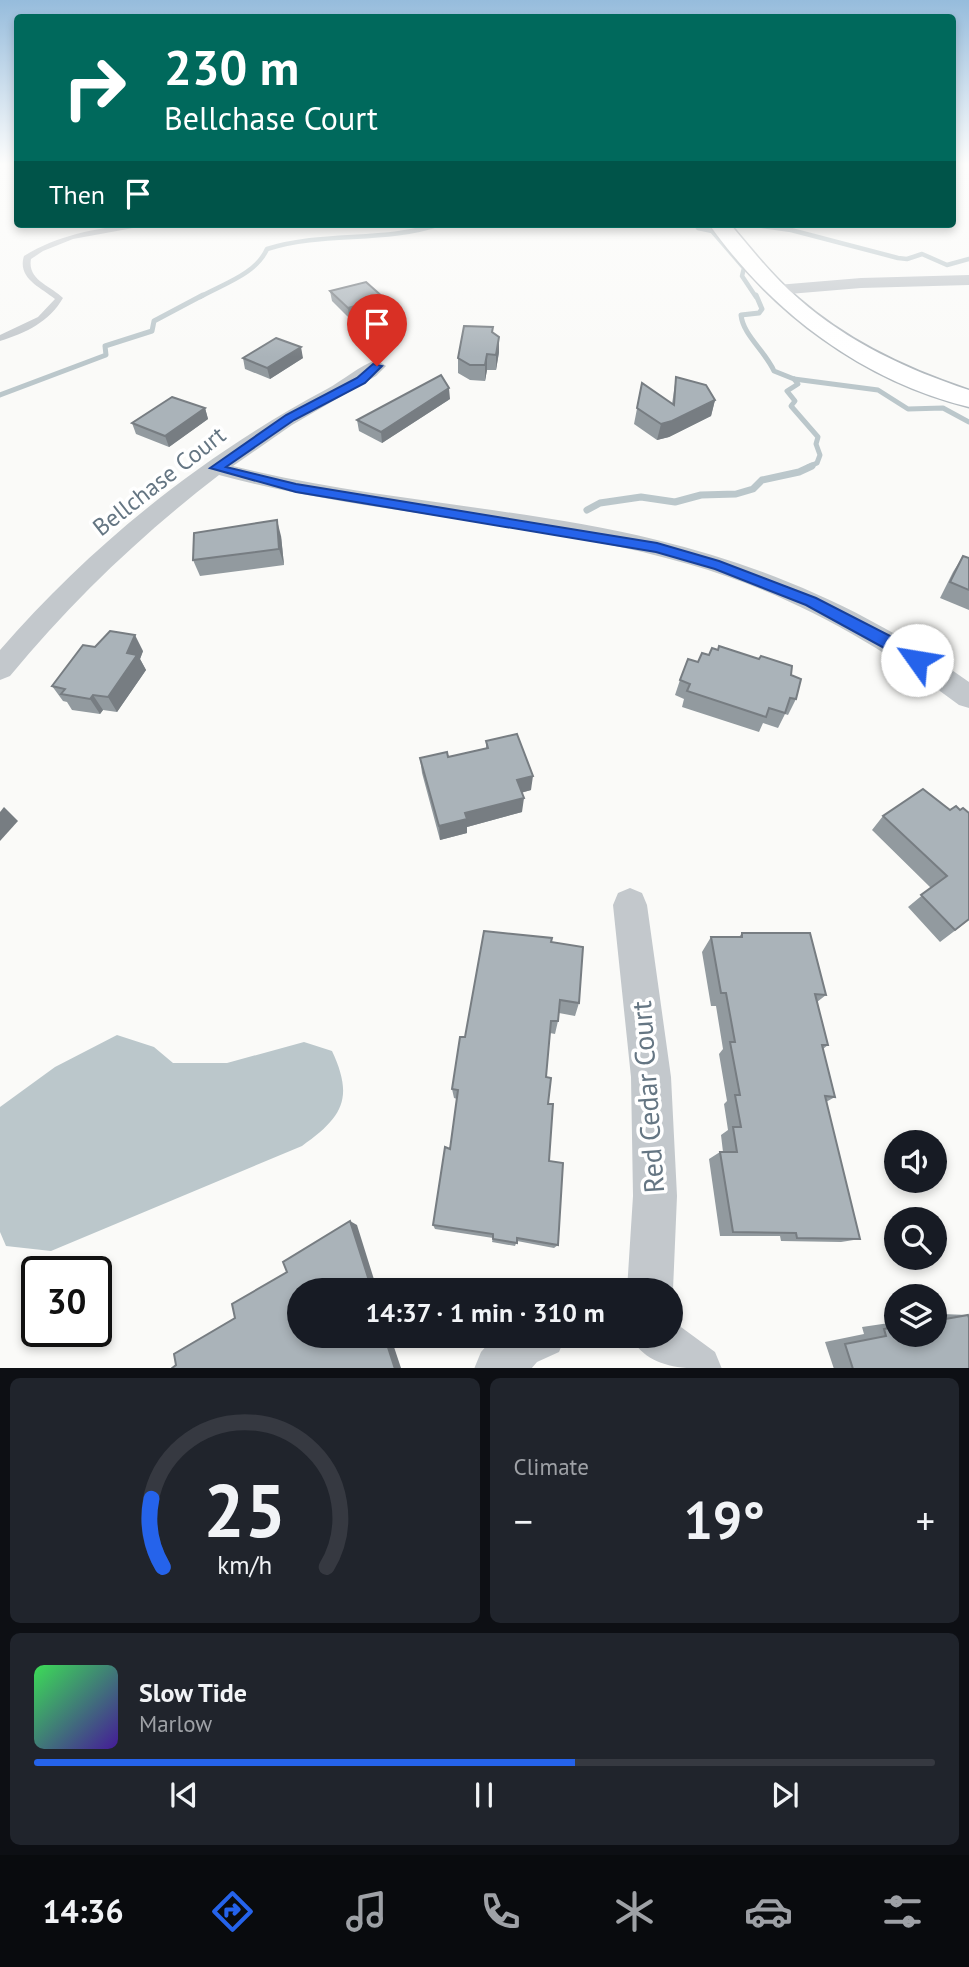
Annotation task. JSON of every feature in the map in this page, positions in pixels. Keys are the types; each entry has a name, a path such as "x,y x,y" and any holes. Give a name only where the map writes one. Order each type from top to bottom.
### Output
{"main road":[{"path":"724,230 777,290 812,322 869,359 909,378 969,399"}],"street":[{"path":"777,290 861,283 969,280"},
{"name":"Bellchase Court","path":"0,669 34,626 79,580 150,519 216,468 290,418 361,380 377,366"},
{"path":"216,468 296,488 604,537 719,565 811,602 853,623 898,648 969,697"},
{"name":"Red Cedar Court","path":"630,905 651,1077 655,1196 651,1278"},
{"path":"498,1368 517,1348"},
{"path":"671,1348 698,1368"}],"lane":[{"path":"0,338 40,320 59,298 27,275 24,266 27,258 57,242 113,230"}],"shaded area":[{"path":"117,1035 154,1047 173,1063 227,1063 304,1042 332,1051 342,1082 341,1105 327,1126 302,1146 51,1251 6,1246 0,1232 0,1107 55,1067"}],"building":[{"path":"366,282 384,298 348,308 330,291"},
{"path":"464,326 493,327 492,332 499,337 496,355 487,354 485,365 470,365 458,358"},
{"path":"276,338 301,347 267,368 243,358"},
{"path":"441,375 449,388 381,432 357,420"},
{"path":"676,377 706,385 715,400 661,424 637,408 642,383 674,405"},
{"path":"172,397 205,408 165,436 132,423"},
{"path":"277,520 279,549 193,560 194,533"},
{"path":"963,556 969,558 969,590 950,582"},
{"path":"110,631 135,635 127,653 137,655 108,697 93,695 90,699 61,694 65,689 52,686 83,645 95,647"},
{"path":"719,646 792,666 791,675 801,679 796,699 790,698 785,713 769,708 766,717 687,691 690,684 680,680 688,659 698,662 702,653 709,655 712,648 718,650"},
{"path":"517,734 533,776 517,780 524,798 465,813 467,819 439,826 420,758 447,752 448,757 488,748 486,741"},
{"path":"923,789 950,810 956,806 969,813 969,919 955,930 921,895 947,876 883,816"},
{"path":"484,931 552,938 551,942 583,947 579,1003 560,1000 558,1021 551,1021 546,1077 551,1078 548,1104 553,1104 549,1161 563,1163 558,1245 517,1238 517,1243 493,1239 493,1234 433,1225 445,1147 450,1149 458,1090 452,1089 460,1037 465,1037"},
{"path":"742,933 810,933 826,995 815,994 828,1045 822,1045 835,1097 825,1096 860,1239 797,1238 796,1233 733,1232 720,1152 737,1152 733,1127 741,1127 735,1095 740,1095 730,1042 735,1042 726,993 721,993 711,937 742,937"},
{"path":"350,1221 368,1278 287,1278 287,1348 388,1348 395,1368 172,1368 176,1365 174,1354 235,1318 232,1304 287,1272 283,1262"},
{"path":"968,1315 969,1318 969,1368 853,1368 845,1344 884,1336 884,1347 947,1347 947,1319"}],"waterway":[{"path":"200,297 247,272 262,258 267,249 310,240 420,230"},
{"path":"707,230 712,231 744,268 742,276 756,297"},
{"path":"790,230 898,258 907,259 922,254 947,265 969,259"},
{"path":"0,395 106,355 105,346 152,331 154,321 203,295"},
{"path":"756,295 762,309 759,313 741,315 746,329 774,371 794,379"},
{"path":"794,379 878,390 908,409 943,408 969,422"},
{"path":"794,379 798,384 787,391 795,401 791,406 818,437 816,444 820,455 817,463 808,467"},
{"path":"587,510 600,503 641,497 675,502 701,495 736,494 753,489 762,480 799,472 812,466"}],"route":[{"path":"377,366 361,380 290,418 216,468 296,488 604,537 657,548 719,565 811,602 917,660"}]}
